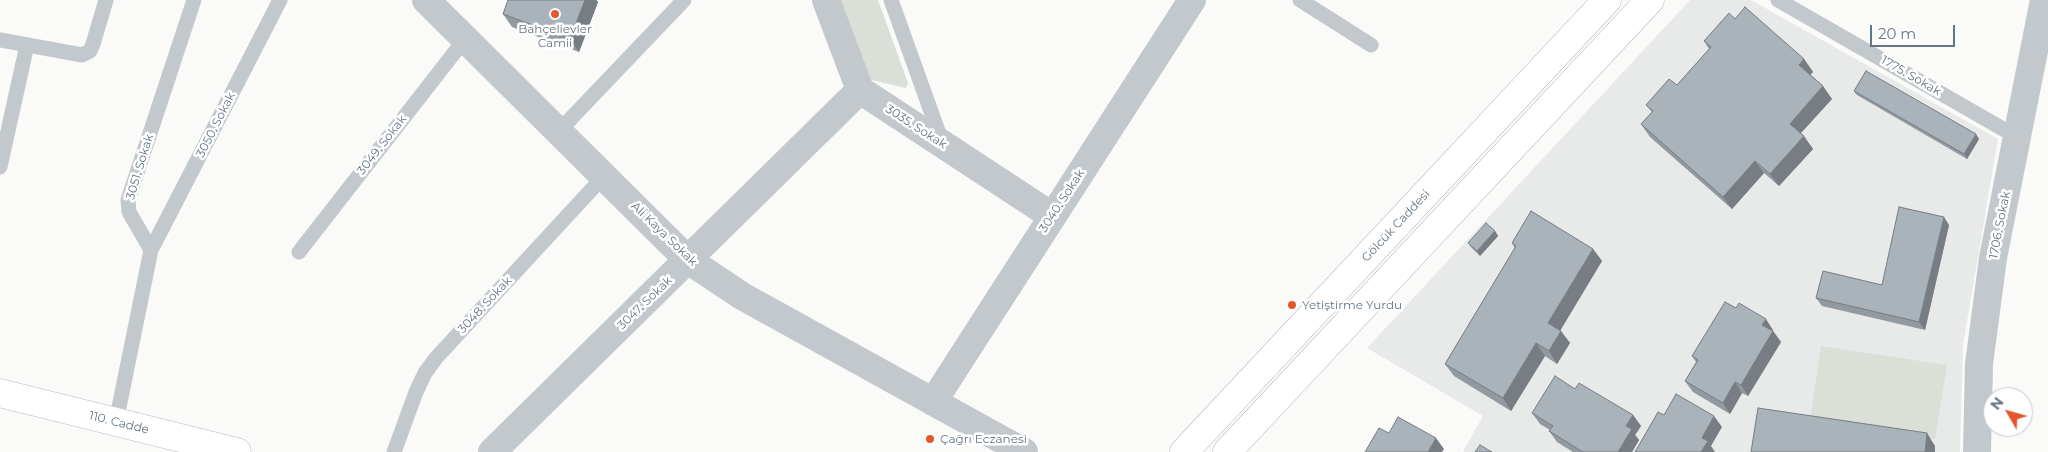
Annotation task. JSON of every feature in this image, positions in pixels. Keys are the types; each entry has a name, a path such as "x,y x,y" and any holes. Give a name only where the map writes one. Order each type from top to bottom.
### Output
{"main road":[{"name":"Gölcük Caddesi","path":"1184,452 1607,0"},
{"path":"1226,452 1650,0"},
{"name":"110. Cadde","path":"0,393 238,452"}],"street":[{"name":"Ali Kaya Sokak","path":"426,0 688,260 742,296 1024,452"},
{"path":"826,0 860,90"},
{"name":"3040. Sokak","path":"933,402 1192,0"},
{"name":"1706. Sokak","path":"1977,452 1979,364 1993,258 2017,137 2044,18"},
{"name":"3035. Sokak","path":"860,90 1052,216"},
{"name":"3047. Sokak","path":"492,452 860,90"}],"lane":[{"path":"0,40 82,55 90,51 106,0"},
{"name":"3051. Sokak","path":"151,250 129,212 128,200 194,0"},
{"name":"3050. Sokak","path":"151,250 280,0"},
{"path":"559,131 684,0"},
{"path":"891,0 943,144"},
{"path":"1300,0 1371,45"},
{"name":"1775. Sokak","path":"1778,0 2017,137"},
{"name":"3049. Sokak","path":"299,252 465,39"},
{"path":"0,167 26,45"},
{"name":"3048. Sokak","path":"394,452 424,373 604,176"},
{"path":"116,422 151,250"}],"shaded area":[{"path":"837,0 878,0 908,83 906,88 871,80"},
{"path":"1690,0 1751,0 1998,139 1963,345 1960,452 1463,452 1483,416 1367,348"},
{"path":"1821,346 1947,365 1935,439 1810,420"}],"building":[{"path":"508,0 585,0 570,39 503,14"},
{"path":"1745,7 1804,59 1799,65 1823,86 1790,124 1804,136 1770,174 1755,161 1723,197 1641,124 1653,111 1646,105 1669,79 1677,85 1711,47 1704,41 1729,13 1735,19"},
{"path":"1866,71 1976,134 1964,154 1854,91"},
{"path":"1899,207 1944,217 1919,322 1816,298 1823,271 1882,285"},
{"path":"1531,211 1593,249 1548,323 1561,331 1549,351 1536,343 1503,398 1445,364 1516,246 1512,243"},
{"path":"1486,223 1495,231 1477,251 1468,243"},
{"path":"1725,302 1736,308 1739,303 1766,319 1762,325 1773,331 1741,385 1735,382 1723,403 1685,381 1698,360 1692,356"},
{"path":"1555,376 1575,389 1579,383 1633,415 1626,426 1632,429 1618,452 1583,452 1549,431 1553,426 1532,413"},
{"path":"1676,394 1714,416 1702,438 1708,441 1701,452 1635,452 1658,412 1664,415"},
{"path":"1758,408 1927,433 1925,452 1751,452"},
{"path":"1398,417 1436,438 1428,452 1365,452 1379,428 1389,433"},
{"path":"1480,445 1492,452 1475,452"}],"place":[{"name":"Bahçelievler Camii","path":"555,14"},
{"name":"Yetiştirme Yurdu","path":"1292,305"},
{"name":"Çağrı Eczanesi","path":"930,439"}]}
